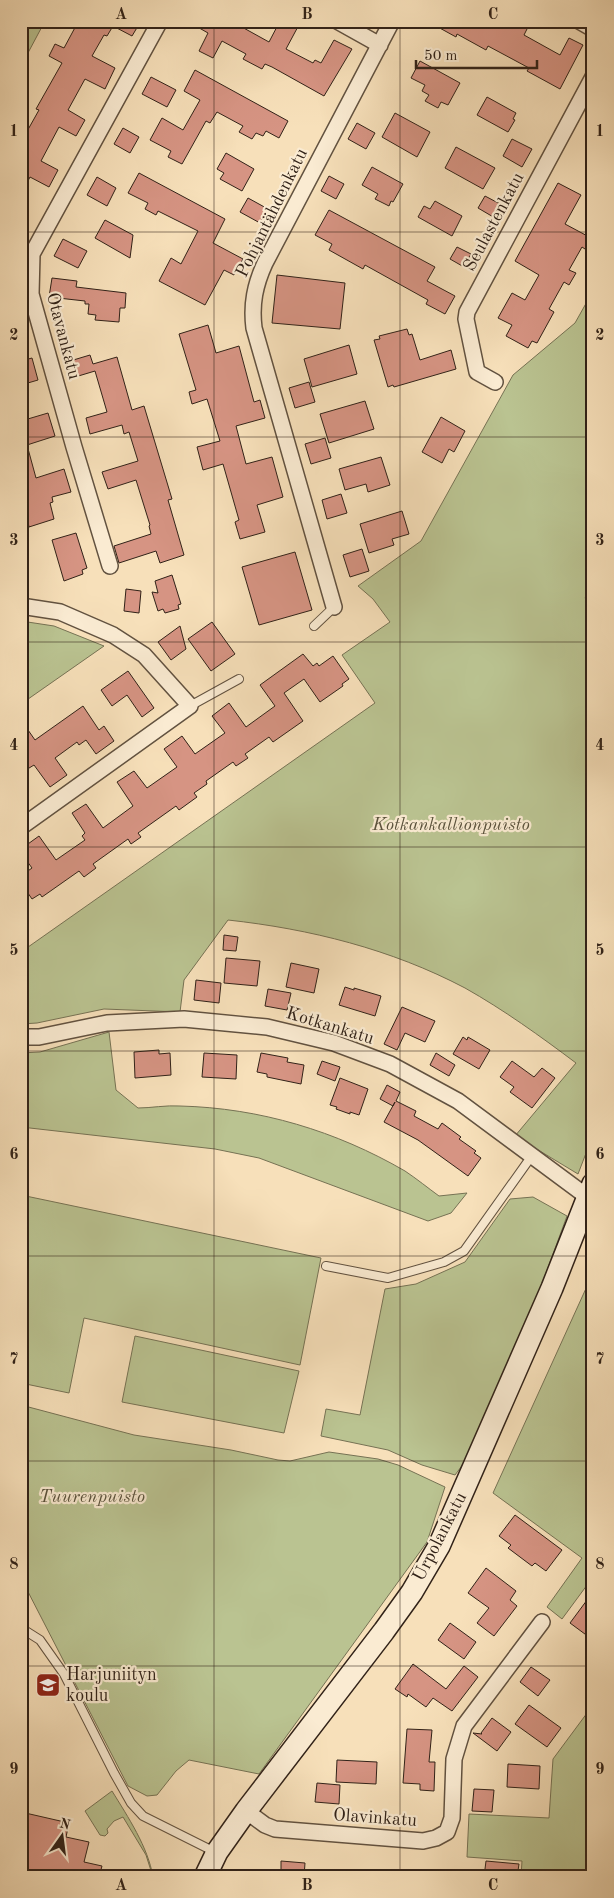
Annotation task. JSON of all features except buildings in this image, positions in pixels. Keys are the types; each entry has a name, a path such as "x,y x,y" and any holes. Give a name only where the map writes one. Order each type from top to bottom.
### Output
{"main road":[{"name":"Urpolankatu","path":"205,1877 217,1852 246,1811 384,1631 412,1592 439,1546 591,1194"}],"street":[{"name":"Otavankatu","path":"110,566 74,448 31,294 32,254 160,21"},
{"path":"337,21 380,45"},
{"name":"Pohjantähdenkatu","path":"334,608 254,328 253,297 258,279 266,262 392,21"},
{"path":"579,21 593,29"},
{"name":"Seulastenkatu","path":"495,382 477,372 466,319 467,312 593,77"},
{"path":"21,606 60,612 113,635 144,655 190,706 21,828"},
{"name":"Kotkankatu","path":"21,1037 39,1037 107,1023 184,1019 267,1027 334,1043 390,1064 458,1101 532,1157 591,1194"},
{"name":"Olavinkatu","path":"246,1811 265,1825 276,1829 423,1841 436,1838 447,1832 452,1818 454,1759 464,1726 542,1622"}],"lane":[{"path":"314,626 334,608"},
{"path":"190,706 239,679"},
{"path":"326,1266 388,1278 444,1262 464,1251 532,1157"},
{"path":"21,1628 40,1640 64,1674 131,1803 144,1816 217,1852"}],"green space":[{"path":"21,21 45,21 21,66"},
{"name":"Kotkankallionpuisto","path":"593,291 593,586 585,598 593,607 593,1135 578,1174 515,1136 576,1063 494,1005 465,988 408,962 350,943 289,929 228,920 184,980 180,1012 104,1009 37,1023 21,1024 21,952 375,703 342,655 390,622 373,599 358,586 421,541 513,375 575,323"},
{"path":"21,621 54,626 104,646 21,704"},
{"path":"109,1032 116,1090 138,1108 175,1106 210,1108 239,1111 297,1124 325,1133 379,1157 405,1171 439,1196 467,1193 451,1213 428,1221 259,1158 215,1149 21,1127 21,1053 40,1052"},
{"path":"21,1195 321,1258 300,1365 84,1318 69,1393 21,1383"},
{"path":"533,1197 567,1216 532,1311 473,1451 455,1475 422,1465 388,1450 321,1436 326,1409 360,1415 385,1289 416,1284 465,1262 510,1199"},
{"path":"593,1273 593,1577 562,1619 547,1607 582,1558 493,1493"},
{"path":"135,1336 299,1371 284,1433 122,1402"},
{"name":"Tuurenpuisto","path":"21,1405 134,1435 231,1450 278,1460 290,1461 329,1452 378,1459 398,1465 445,1487 427,1542 259,1774 189,1760 176,1771 157,1795 147,1796 128,1786 24,1584 21,1583"},
{"path":"593,1705 593,1877 521,1877 522,1861 467,1857 469,1814 549,1818 553,1759"},
{"path":"112,1791 142,1843 147,1855 153,1877 146,1855 123,1817 114,1821 107,1829 108,1833 105,1836 100,1835 85,1811"}],"place":[{"name":"Harjuniityn koulu","path":"48,1685"}]}
